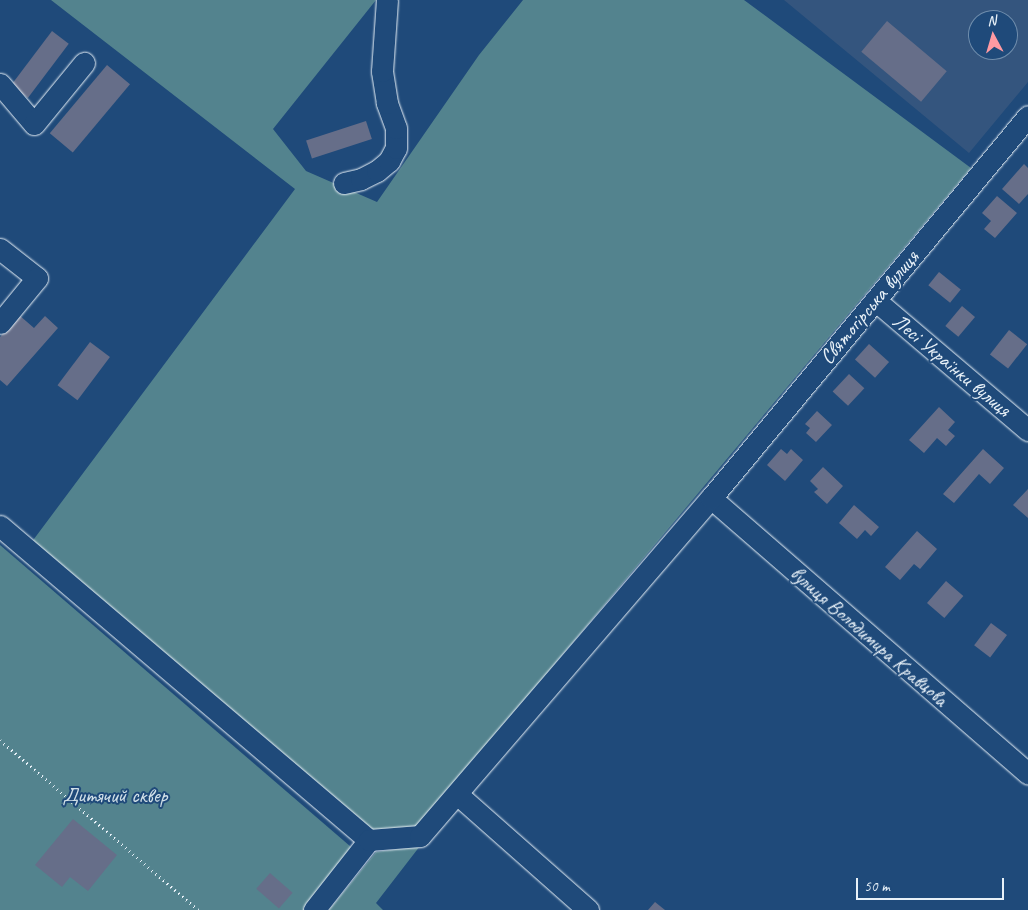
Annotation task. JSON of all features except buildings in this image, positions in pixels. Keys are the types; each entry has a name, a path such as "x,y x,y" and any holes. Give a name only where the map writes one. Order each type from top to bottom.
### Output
{"street":[{"path":"344,183 361,179 377,171 389,161 396,148 396,128 387,103 382,70 387,0"},
{"path":"0,84 34,124 84,63"},
{"name":"Святогірська вулиця","path":"369,840 420,836 711,498 1028,116"},
{"path":"0,249 37,278 0,323"},
{"name":"Лесі Українки вулиця","path":"875,300 1028,430"},
{"name":"вулиця Володимира Кравцова","path":"711,498 1028,774"},
{"path":"0,526 369,840 314,910"},
{"path":"456,794 588,910"}],"path":[{"path":"0,740 198,910"}],"shaded area":[{"path":"784,0 1028,0 1028,82 969,153"}],"green space":[{"path":"51,0 376,0 273,129 306,171 377,202 479,55 523,0 744,0 971,168 418,827 374,834 31,543 295,189"},
{"name":"Дитячий сквер","path":"0,545 365,859 322,910 0,910"},
{"path":"420,846 376,903 383,910 329,910 376,852"}]}
